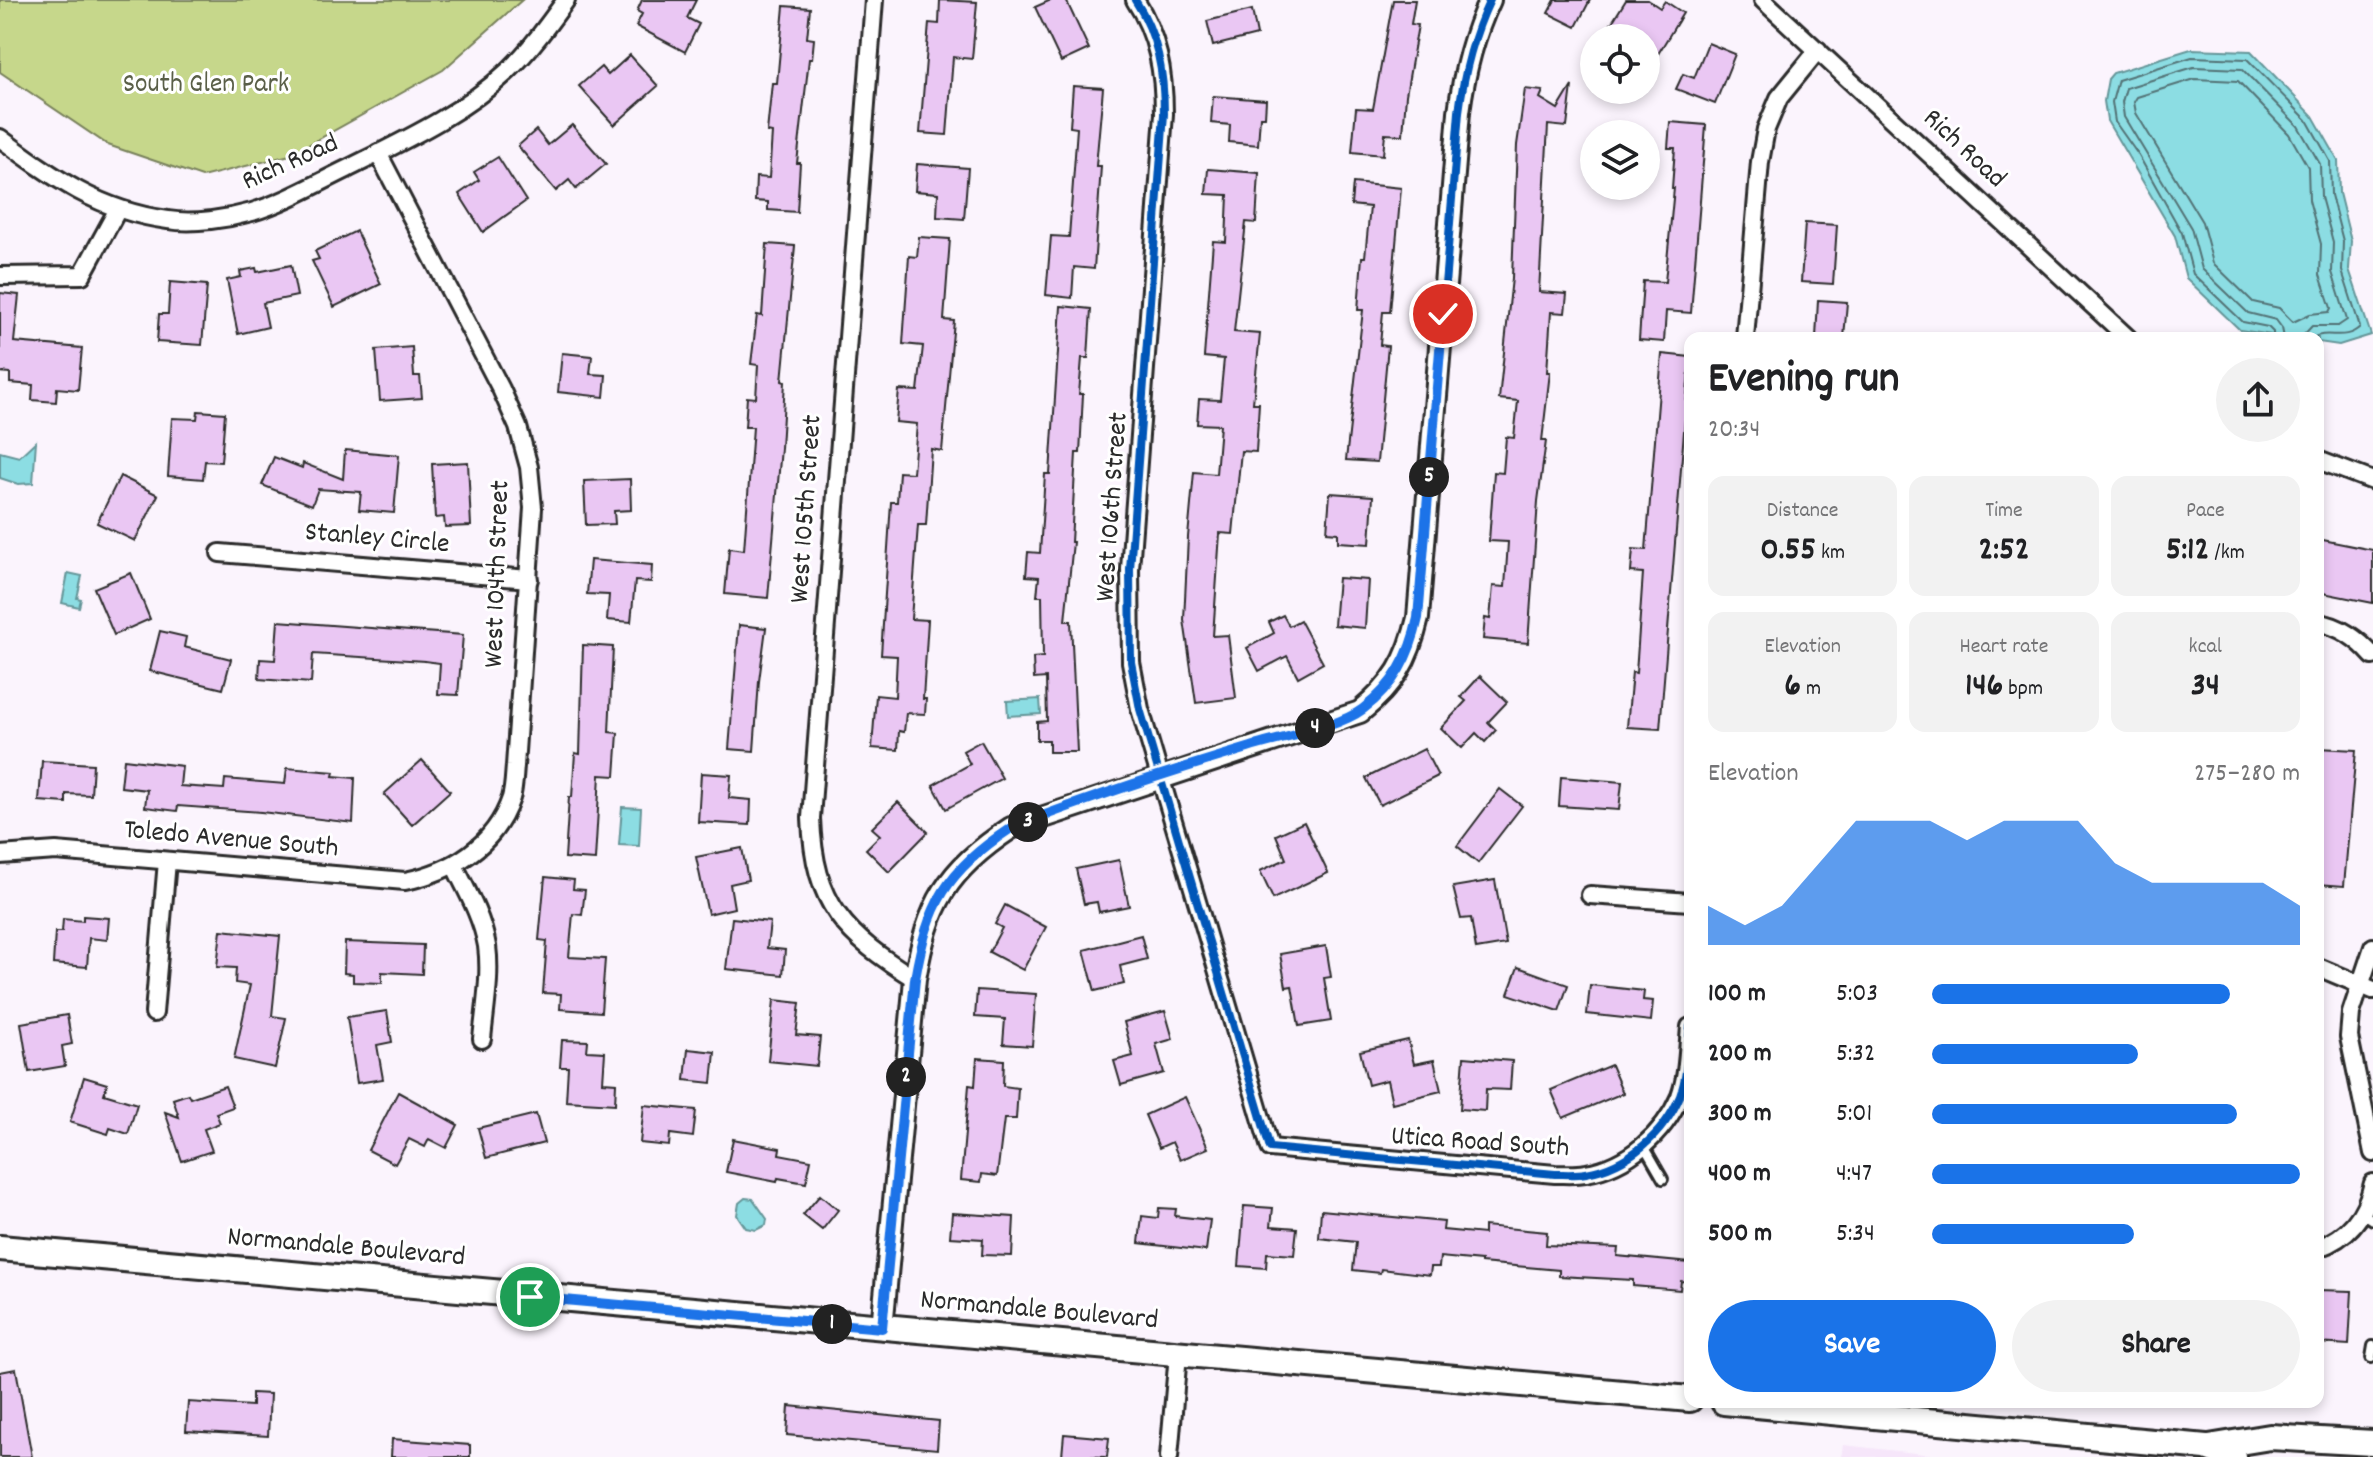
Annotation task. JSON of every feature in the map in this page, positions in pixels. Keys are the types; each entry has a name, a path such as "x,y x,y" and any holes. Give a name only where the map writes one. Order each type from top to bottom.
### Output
{"main road":[{"name":"Normandale Boulevard","path":"0,1248 1684,1398"},
{"path":"1788,1408 2206,1447 2270,1437 2373,1443"},
{"path":"2206,1447 2233,1457"}],"street":[{"name":"Rich Road","path":"0,138 57,180 92,200 118,209 171,221 213,219 252,212 291,197 431,126 470,100 508,71 539,37 566,0"},
{"name":"West 105th Street","path":"874,0 811,818 812,849 818,879 851,933 875,954 915,979"},
{"name":"West 106th Street","path":"1135,0 1146,17 1158,49 1164,81 1164,114 1129,617 1131,662 1140,709 1270,1148"},
{"path":"882,1328 915,979 921,943 933,907 954,876 979,849 1011,828 1360,712 1382,694 1399,671 1412,645 1418,618 1459,112 1465,68 1478,25 1490,0"},
{"name":"Rich Road","path":"1763,0 2122,332"},
{"path":"1746,332 1760,162 1766,129 1779,98 1818,50"},
{"name":"West 104th Street","path":"378,153 518,427 529,467 533,508 511,797 499,824 478,847 454,865"},
{"path":"0,276 82,275 118,209"},
{"path":"2324,462 2373,481"},
{"name":"Stanley Circle","path":"220,553 529,579"},
{"path":"2324,624 2349,635 2373,656"},
{"name":"Toledo Avenue South","path":"0,855 56,851 379,881 405,881 430,876 454,865"},
{"path":"154,1013 167,861"},
{"path":"454,865 480,919 487,945 488,973 482,1039"},
{"path":"1590,895 1684,902"},
{"path":"2373,947 2367,988 2351,1013 2349,1037 2373,1153"},
{"path":"2324,970 2367,988"},
{"name":"Utica Road South","path":"1270,1148 1555,1174 1586,1174 1617,1164 1644,1146 1665,1124 1680,1094 1684,1076"},
{"path":"2324,1246 2334,1243 2368,1216 2373,1183"},
{"path":"1169,1457 1178,1354"}],"lane":[{"path":"1644,1146 1663,1179"},
{"path":"2371,1358 2373,1346"}],"shaded area":[{"path":"1843,1445 1951,1457 1841,1457"}],"green space":[{"name":"South Glen Park","path":"0,0 522,0 443,70 290,155 202,177 108,145 0,72"}],"water":[{"path":"2191,49 2251,51 2313,116 2338,160 2339,193 2351,241 2349,269 2371,335 2339,345 2324,343 2324,332 2240,330 2186,278 2175,236 2107,121 2104,101 2108,79 2113,73"},
{"path":"36,441 33,483 18,484 0,478 0,452 19,457"},
{"path":"68,573 82,576 77,598 81,599 79,607 62,603"},
{"path":"1040,699 1041,714 1008,716 1007,701"},
{"path":"622,807 641,808 639,846 619,845"},
{"path":"745,1198 753,1199 767,1219 766,1225 756,1230 746,1228 737,1215 739,1203"}],"building":[{"path":"642,0 696,0 687,18 699,24 685,52 636,26 642,14 637,11"},
{"path":"940,0 977,2 972,59 953,57 947,135 920,133 929,23 939,24"},
{"path":"1051,0 1066,0 1089,49 1061,62 1035,7"},
{"path":"1393,0 1415,0 1411,24 1418,25 1406,95 1403,135 1385,134 1383,155 1352,152 1356,108 1373,109"},
{"path":"1555,0 1590,0 1576,27 1548,13"},
{"path":"1626,0 1648,0 1660,8 1665,1 1683,13 1660,51 1660,24 1611,24"},
{"path":"784,6 810,8 807,38 814,39 797,163 800,163 797,212 768,210 768,202 755,201 756,177 769,178 772,133 767,132 772,83 777,83"},
{"path":"1252,10 1257,35 1213,46 1207,21"},
{"path":"1708,43 1735,54 1715,104 1676,89 1683,74 1694,78"},
{"path":"630,55 658,86 614,125 579,86 601,67 608,75"},
{"path":"1073,86 1103,88 1096,166 1101,166 1094,269 1074,267 1072,298 1046,295 1051,236 1069,237 1077,128 1070,127"},
{"path":"1572,86 1567,127 1548,125 1539,292 1567,294 1565,313 1551,312 1547,372 1550,372 1542,441 1546,441 1538,501 1528,643 1483,639 1485,618 1490,619 1493,586 1505,587 1508,542 1489,541 1494,472 1503,473 1506,437 1514,438 1518,401 1499,399 1512,278 1517,145 1525,89 1543,91 1540,98 1558,109"},
{"path":"1213,96 1266,100 1265,117 1260,117 1258,145 1229,142 1230,125 1211,123"},
{"path":"1670,122 1706,125 1691,313 1666,311 1664,342 1639,340 1643,281 1665,282 1674,188 1675,148 1668,148"},
{"path":"572,125 606,164 576,189 569,180 556,191 518,146 536,130 548,145"},
{"path":"498,157 526,201 483,232 459,194 479,180 474,172"},
{"path":"917,164 968,168 964,219 937,217 938,193 915,191"},
{"path":"1208,169 1259,173 1256,223 1246,222 1234,332 1260,334 1253,403 1259,403 1256,452 1241,451 1233,534 1220,533 1213,636 1228,635 1236,698 1196,703 1184,620 1188,537 1194,472 1216,474 1220,425 1197,424 1199,399 1220,400 1224,359 1204,357 1213,241 1226,242 1228,195 1206,194"},
{"path":"1353,183 1401,188 1390,312 1383,312 1380,345 1388,346 1377,462 1346,460 1363,310 1358,310 1362,257 1365,257 1370,207 1351,205"},
{"path":"1805,223 1837,225 1833,284 1801,282"},
{"path":"356,231 381,284 334,307 312,261 319,259 315,251"},
{"path":"919,237 950,239 944,320 954,321 942,451 931,449 926,525 918,525 911,619 928,620 923,699 926,699 925,714 906,713 904,732 899,731 898,750 872,748 876,695 895,697 897,656 881,655 891,502 897,502 899,472 913,473 917,424 896,422 899,390 918,391 923,346 903,344 909,256 917,257"},
{"path":"767,244 795,246 782,381 785,382 781,448 768,598 725,594 729,548 744,550 753,427 745,427 747,397 756,398 758,365 751,364 757,315 762,316"},
{"path":"291,265 297,296 263,303 268,327 238,334 227,280 241,277 240,271 256,268 257,272"},
{"path":"170,282 207,285 202,345 157,342 159,314 168,314"},
{"path":"0,293 19,295 14,342 82,348 78,390 57,388 56,402 32,400 33,385 10,383 10,373 0,372"},
{"path":"1818,300 1847,302 1844,332 1816,332"},
{"path":"1061,306 1091,309 1088,358 1082,358 1079,394 1083,394 1080,453 1076,453 1073,542 1065,621 1071,621 1077,752 1049,752 1049,740 1037,740 1037,722 1047,721 1046,678 1034,679 1033,658 1043,657 1042,596 1037,596 1039,577 1026,576 1028,552 1040,553 1045,474 1050,474"},
{"path":"412,347 414,376 420,376 422,398 380,401 376,350"},
{"path":"562,353 592,356 590,374 606,375 604,397 558,392"},
{"path":"1662,354 1684,356 1684,431 1660,729 1627,727 1632,672 1636,673 1643,573 1631,572 1633,549 1646,550"},
{"path":"198,411 225,413 221,462 205,461 203,479 168,476 172,418 197,419"},
{"path":"345,450 399,455 394,513 359,510 361,492 318,489 312,505 262,485 274,457 302,468 303,463 343,479"},
{"path":"468,462 471,526 445,527 444,517 435,518 432,464"},
{"path":"120,476 158,495 135,541 97,523"},
{"path":"630,479 631,510 614,511 615,524 586,525 584,481"},
{"path":"1330,493 1373,496 1370,544 1338,542 1338,533 1327,532"},
{"path":"2324,540 2373,550 2373,603 2324,593"},
{"path":"590,560 652,565 651,582 635,581 631,622 607,620 609,595 587,594"},
{"path":"131,573 150,619 114,635 94,588"},
{"path":"1338,578 1368,580 1365,628 1334,625"},
{"path":"1283,615 1289,626 1300,620 1323,663 1298,677 1287,656 1259,671 1247,648 1274,633 1269,622"},
{"path":"278,621 463,635 458,695 438,694 440,663 425,661 313,654 311,683 259,679 260,659 275,660"},
{"path":"739,625 766,628 754,751 729,749"},
{"path":"160,631 186,637 184,647 231,659 223,689 150,671"},
{"path":"583,645 613,647 609,732 618,733 615,776 600,775 595,860 565,858 575,753 580,754"},
{"path":"1480,676 1507,702 1488,722 1496,730 1485,742 1476,733 1462,748 1441,728 1466,701 1461,697"},
{"path":"981,741 1002,778 946,809 933,785 970,764 963,751"},
{"path":"2324,748 2356,750 2344,886 2324,884"},
{"path":"1424,749 1438,776 1380,805 1366,778"},
{"path":"124,759 182,766 180,786 224,789 225,779 285,784 287,768 334,772 333,776 355,778 353,823 261,812 178,806 177,811 145,807 147,790 121,787"},
{"path":"422,760 450,791 412,825 384,794"},
{"path":"42,761 93,764 91,795 66,794 66,803 39,801"},
{"path":"701,773 731,775 729,798 751,800 750,825 698,822"},
{"path":"1561,777 1622,782 1619,810 1559,806"},
{"path":"1500,789 1522,806 1478,863 1457,846"},
{"path":"898,802 928,832 889,872 866,849 880,835 872,828"},
{"path":"1304,822 1328,873 1273,899 1260,871 1286,859 1276,835"},
{"path":"742,848 748,880 730,884 734,908 708,914 696,857"},
{"path":"1119,860 1129,906 1099,912 1097,902 1084,904 1076,869"},
{"path":"545,877 574,880 573,889 585,890 582,915 573,914 569,957 605,959 601,1012 560,1009 561,994 543,993 547,941 539,940"},
{"path":"1495,880 1506,944 1476,949 1471,918 1461,919 1453,887"},
{"path":"1005,905 1046,927 1023,970 989,952 1002,928 995,924"},
{"path":"83,916 109,918 107,940 89,938 87,967 53,964 55,932 62,932 63,919 83,921"},
{"path":"732,918 770,922 767,948 785,950 783,975 726,969"},
{"path":"221,930 280,936 272,1016 286,1018 275,1068 234,1059 250,985 235,983 236,968 217,967"},
{"path":"1141,935 1147,959 1120,966 1124,984 1095,991 1084,950"},
{"path":"345,942 423,945 422,974 382,972 382,983 353,982 353,974 344,973"},
{"path":"1326,946 1331,977 1324,978 1331,1021 1299,1026 1292,986 1286,987 1280,954"},
{"path":"1518,967 1568,985 1559,1011 1508,994"},
{"path":"1590,985 1644,991 1643,1000 1653,1001 1651,1021 1587,1014"},
{"path":"977,990 1036,994 1032,1046 1003,1044 1005,1019 975,1017"},
{"path":"774,1000 800,1003 796,1035 820,1037 817,1066 768,1061"},
{"path":"387,1011 392,1042 377,1045 383,1079 357,1083 347,1017"},
{"path":"1165,1011 1173,1039 1156,1044 1164,1073 1121,1085 1114,1061 1133,1056 1124,1022"},
{"path":"67,1015 72,1044 62,1046 65,1066 29,1072 21,1023"},
{"path":"562,1040 588,1041 587,1051 605,1052 603,1082 616,1083 615,1104 566,1101 568,1067 560,1067"},
{"path":"1408,1040 1414,1064 1434,1060 1441,1091 1392,1103 1387,1080 1368,1085 1360,1051"},
{"path":"688,1049 715,1052 712,1083 685,1080"},
{"path":"1464,1057 1512,1061 1510,1090 1486,1089 1485,1111 1460,1109"},
{"path":"977,1058 1004,1060 1003,1086 1018,1088 1016,1119 1004,1119 997,1176 982,1174 981,1182 961,1180 969,1085 975,1086"},
{"path":"1611,1065 1623,1093 1563,1118 1551,1090"},
{"path":"84,1077 107,1084 104,1094 137,1104 128,1134 110,1128 108,1134 70,1122"},
{"path":"225,1086 233,1107 216,1113 220,1123 204,1129 212,1151 182,1161 165,1112 179,1117 173,1099 188,1094 190,1098"},
{"path":"398,1092 458,1125 446,1148 429,1139 425,1147 409,1139 395,1164 368,1150"},
{"path":"1185,1097 1208,1148 1180,1160 1172,1142 1159,1148 1145,1115"},
{"path":"644,1105 696,1110 693,1137 670,1134 669,1146 640,1143"},
{"path":"536,1114 544,1143 486,1158 478,1128"},
{"path":"733,1139 780,1148 779,1154 811,1160 806,1183 778,1178 777,1182 726,1172"},
{"path":"820,1195 838,1210 822,1230 803,1215"},
{"path":"1244,1206 1273,1208 1271,1226 1297,1228 1294,1255 1267,1253 1266,1268 1239,1266"},
{"path":"1159,1208 1176,1209 1175,1216 1210,1220 1206,1251 1139,1243 1142,1216 1158,1218"},
{"path":"1321,1210 1444,1222 1443,1230 1484,1234 1484,1226 1547,1232 1546,1245 1618,1248 1617,1256 1684,1262 1684,1281 1681,1281 1680,1290 1633,1286 1633,1280 1559,1276 1559,1270 1440,1257 1439,1267 1431,1267 1430,1275 1381,1269 1380,1273 1353,1270 1356,1242 1319,1238"},
{"path":"952,1213 1014,1217 1012,1256 982,1255 983,1239 950,1237"},
{"path":"2324,1290 2352,1291 2349,1345 2324,1343"},
{"path":"16,1369 32,1457 0,1457 0,1372"},
{"path":"252,1393 270,1394 268,1436 186,1431 188,1402 252,1406"},
{"path":"789,1406 939,1421 937,1449 787,1435"},
{"path":"1064,1434 1109,1438 1107,1457 1062,1456"},
{"path":"392,1439 470,1445 470,1457 391,1457"}],"cycle path":[{"path":"1135,0 1149,27 1158,55 1164,114 1130,569 1131,662 1140,709 1270,1148 1582,1174 1616,1163 1643,1146 1673,1110 1684,1082"},
{"path":"882,1328 915,979 926,930 955,875 970,859 1011,828 1360,712 1391,681 1410,647 1418,618 1459,112 1470,54 1490,0"}],"route":[{"path":"530,1297 882,1328 915,979 921,943 933,907 954,876 979,849 1011,828 1333,722 1360,712 1382,694 1399,671 1412,645 1418,618 1443,314"}]}
